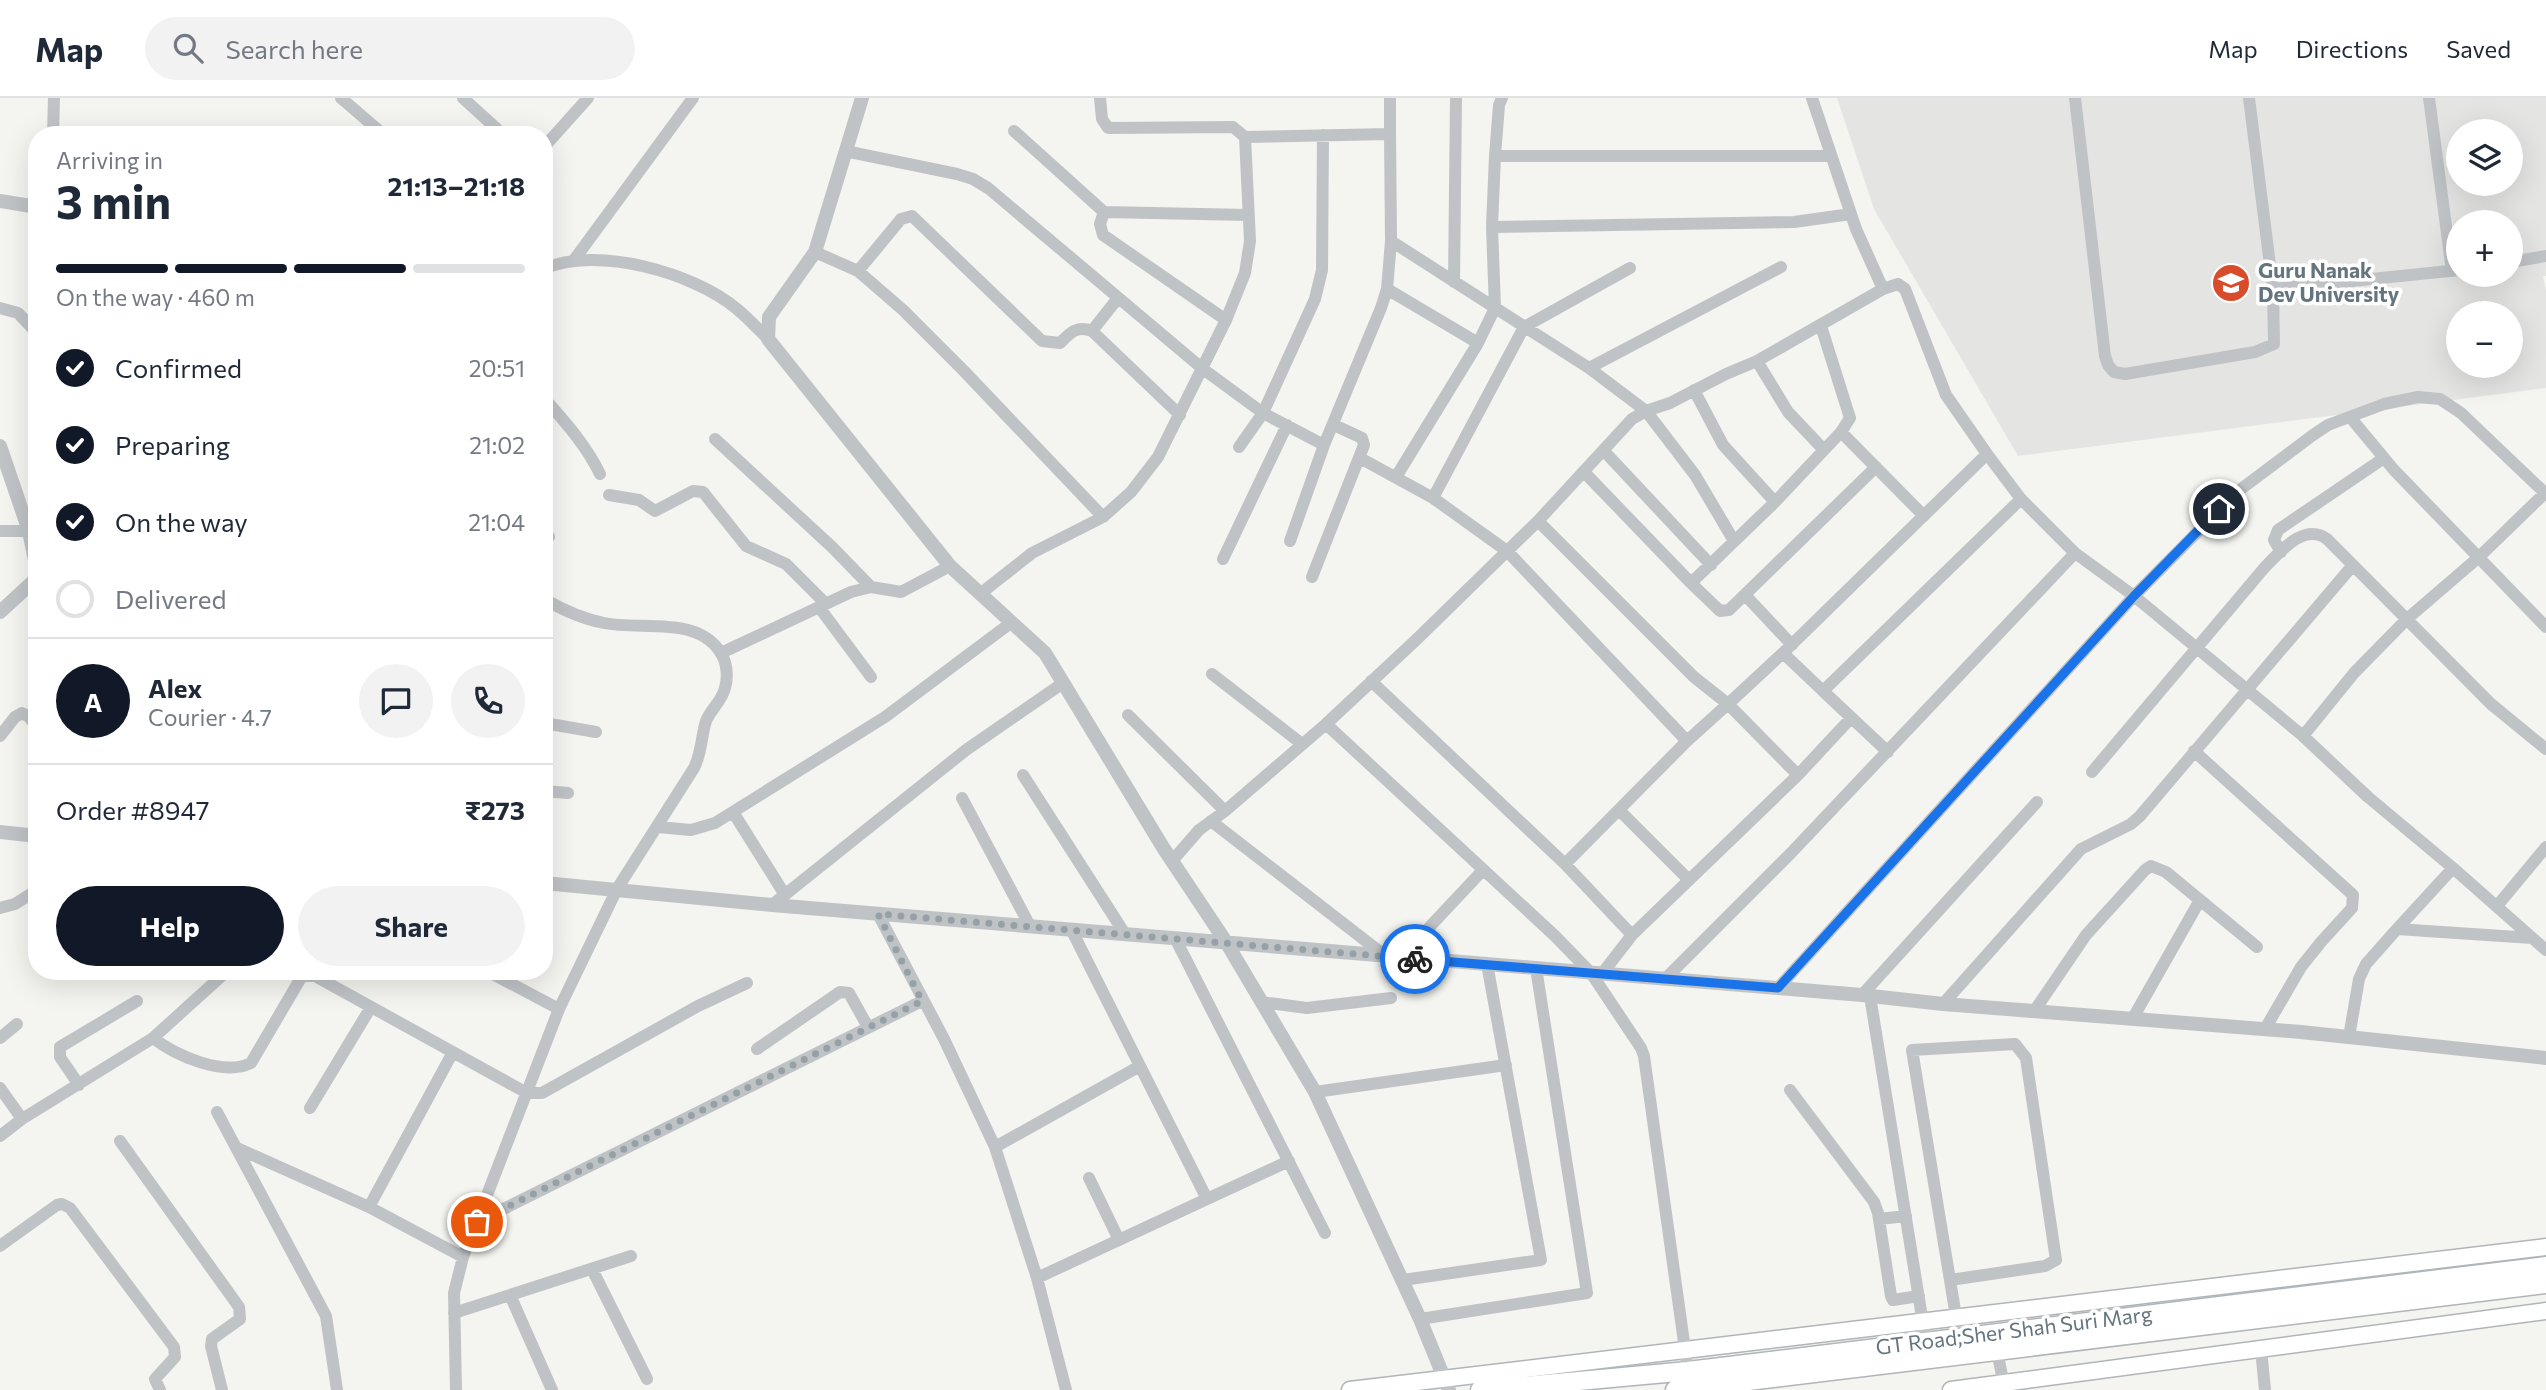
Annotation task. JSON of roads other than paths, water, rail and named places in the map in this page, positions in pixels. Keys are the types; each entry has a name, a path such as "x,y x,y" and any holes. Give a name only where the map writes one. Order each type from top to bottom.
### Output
{"main road":[{"path":"1350,1390 1448,1384 1923,1321 2546,1247"},
{"name":"GT Road;Sher Shah Suri Marg","path":"1480,1390 1689,1371 2546,1266"},
{"name":"GT Road;Sher Shah Suri Marg","path":"1675,1390 1794,1383 1997,1350 2546,1284"},
{"path":"1951,1390 2004,1386 2546,1311"}],"street":[{"path":"53,126 54,98"},
{"path":"341,98 374,126"},
{"path":"463,98 494,126"},
{"path":"574,260 693,98"},
{"path":"768,339 769,317 815,251 862,98"},
{"path":"1100,98 1102,119 1104,126 1108,128 1233,127 1245,137 1390,134"},
{"path":"1290,541 1324,444 1334,425 1387,289 1391,241 1390,98"},
{"path":"1454,282 1456,98"},
{"path":"1396,477 1478,343 1495,308 1492,227 1495,156 1499,105 1502,98"},
{"path":"1812,98 1851,214 1883,289"},
{"path":"2074,98 2105,356 2114,372 2125,374 2266,350 2274,344 2273,289 2249,98"},
{"path":"2429,98 2446,211"},
{"path":"553,136 582,100"},
{"path":"1014,131 1104,212 1248,215"},
{"path":"1239,447 1263,412 1315,299 1322,270 1323,135"},
{"path":"980,594 1032,553 1103,517 1131,492 1158,457 1203,369 1245,273 1250,241 1245,137"},
{"path":"845,151 973,178 1203,369 1263,412 1324,444"},
{"path":"1495,156 1831,156"},
{"path":"0,201 28,206"},
{"path":"1104,212 1100,224 1103,235 1226,320"},
{"path":"1492,227 1794,222 1851,214"},
{"path":"858,271 901,219 912,216 1042,341 1060,343 1076,329 1092,331 1180,415"},
{"path":"1391,241 1589,368 1646,411 1695,475 1734,541"},
{"path":"815,251 858,271 903,310 1103,517"},
{"path":"2523,260 2546,256"},
{"path":"553,266 574,260 626,263 690,282 737,308 768,339 950,566 1045,653 1172,861 1226,942 1315,1092 1403,1280 1448,1384"},
{"path":"1589,368 1782,267"},
{"path":"1433,498 1524,327 1630,268"},
{"path":"2273,289 2446,272"},
{"path":"1172,861 1199,830 1326,724 1507,551 1604,451 1622,428 1646,411 1670,403 1757,361 1883,289 1898,284 1905,289 1945,395 2021,499 2075,553 2134,596 2303,736 2368,797 2546,950"},
{"path":"1387,289 1478,343"},
{"path":"1092,331 1118,298"},
{"path":"0,308 18,313 28,324"},
{"path":"1691,583 1775,502 1841,432 1850,418 1821,326"},
{"path":"1757,361 1788,412 1824,450"},
{"path":"1694,390 1723,445 1775,502"},
{"path":"1778,988 2134,596 2236,492 2313,435 2350,417 2418,397 2440,399 2461,413 2546,494 2407,619 2354,673 2303,736"},
{"path":"553,410 585,446 600,474"},
{"path":"2350,417 2384,458 2546,627"},
{"path":"1223,559 1287,425"},
{"path":"1312,577 1360,458 1364,440 1334,425"},
{"path":"1841,432 1924,516"},
{"path":"715,439 832,547 871,587"},
{"path":"0,446 28,528"},
{"path":"1604,451 1711,565"},
{"path":"1565,864 1687,741 1788,649 1987,454"},
{"path":"1360,458 1433,498 1507,551 1687,741"},
{"path":"2281,552 2274,540 2278,530 2384,458"},
{"path":"1584,472 1720,611 1729,610 1746,596 1876,467"},
{"path":"609,495 639,500 655,511 693,491 703,492 746,546 786,564 822,606 871,677"},
{"path":"1823,691 2021,499"},
{"path":"1538,521 1694,677 1728,704 1798,775"},
{"path":"0,531 28,531"},
{"path":"2092,772 2264,567 2308,533 2315,533 2327,539 2491,704 2546,749"},
{"path":"1665,979 1791,853 2075,553"},
{"path":"1943,1004 2081,849 2131,824 2353,565"},
{"path":"721,653 851,592 871,587 901,592 950,566"},
{"path":"0,612 28,586"},
{"path":"1746,596 1823,691 1888,752"},
{"path":"456,1390 454,1293 463,1257 559,1009 617,889 694,768 707,718 725,688 726,663 721,653 696,632 603,623 553,604"},
{"path":"658,827 691,830 715,823 885,717 1012,622"},
{"path":"1212,674 1302,744"},
{"path":"1371,681 1565,864 1632,934"},
{"path":"772,905 966,750 1063,683"},
{"path":"0,736 18,714 28,716"},
{"path":"1128,715 1225,811"},
{"path":"1596,974 1632,934 1798,775 1851,718"},
{"path":"1326,724 1596,974 1644,1056 1689,1371"},
{"path":"553,725 596,732"},
{"path":"2194,751 2353,895 2352,908 2301,967 2264,1029"},
{"path":"1023,775 1125,933"},
{"path":"553,792 568,793"},
{"path":"962,798 1030,926"},
{"path":"1866,995 2037,802"},
{"path":"1619,810 1689,879"},
{"path":"733,812 785,894"},
{"path":"1211,821 1384,955"},
{"path":"0,832 28,835"},
{"path":"2497,906 2546,847"},
{"path":"2035,1010 2086,935 2151,866 2157,867 2257,947"},
{"path":"2349,1037 2358,979 2366,964 2453,868"},
{"path":"1404,958 1483,870"},
{"path":"553,884 878,914 2264,1029 2546,1058"},
{"path":"0,908 16,904 28,896"},
{"path":"2133,1018 2200,900"},
{"path":"878,914 944,1039 995,1147 1037,1278 1066,1390"},
{"path":"1071,929 1207,1199"},
{"path":"2397,929 2532,938"},
{"path":"1175,938 1325,1233"},
{"path":"1403,1280 1541,1260 1487,964"},
{"path":"1420,1319 1587,1293 1536,968"},
{"path":"0,1136 22,1119 153,1038 217,980"},
{"path":"153,1038 168,1050 192,1060 220,1066 245,1066 251,1063 300,980"},
{"path":"322,980 527,1093 542,1093 698,1006 747,983"},
{"path":"504,980 559,1009"},
{"path":"757,1049 840,992 849,993 868,1027"},
{"path":"1866,995 1926,1342"},
{"path":"1261,1002 1307,1008 1391,998"},
{"path":"79,1085 60,1057 60,1046 137,1001"},
{"path":"477,1222 922,1001"},
{"path":"310,1108 371,1007"},
{"path":"0,1038 17,1024"},
{"path":"1950,1280 2045,1266 2056,1260 2026,1058 2015,1044 1912,1050 1956,1317"},
{"path":"369,1207 453,1052"},
{"path":"1315,1092 1506,1065"},
{"path":"995,1147 1140,1066"},
{"path":"0,1088 22,1119"},
{"path":"1790,1090 1874,1202 1891,1296 1894,1300 1919,1296"},
{"path":"217,1112 326,1316 337,1390"},
{"path":"120,1141 239,1307 240,1319 212,1339 211,1346 222,1390"},
{"path":"236,1147 369,1207 463,1257"},
{"path":"1037,1278 1289,1161"},
{"path":"1089,1178 1119,1240"},
{"path":"0,1246 57,1205 70,1208 174,1347 175,1357 155,1379 160,1390"},
{"path":"1879,1219 1906,1216"},
{"path":"454,1313 631,1256"},
{"path":"592,1269 647,1379"},
{"path":"510,1295 552,1390"},
{"path":"2261,1349 2265,1390"},
{"path":"1997,1350 2004,1386"}],"place":[{"name":"Guru Nanak Dev University","path":"2231,283"}]}
